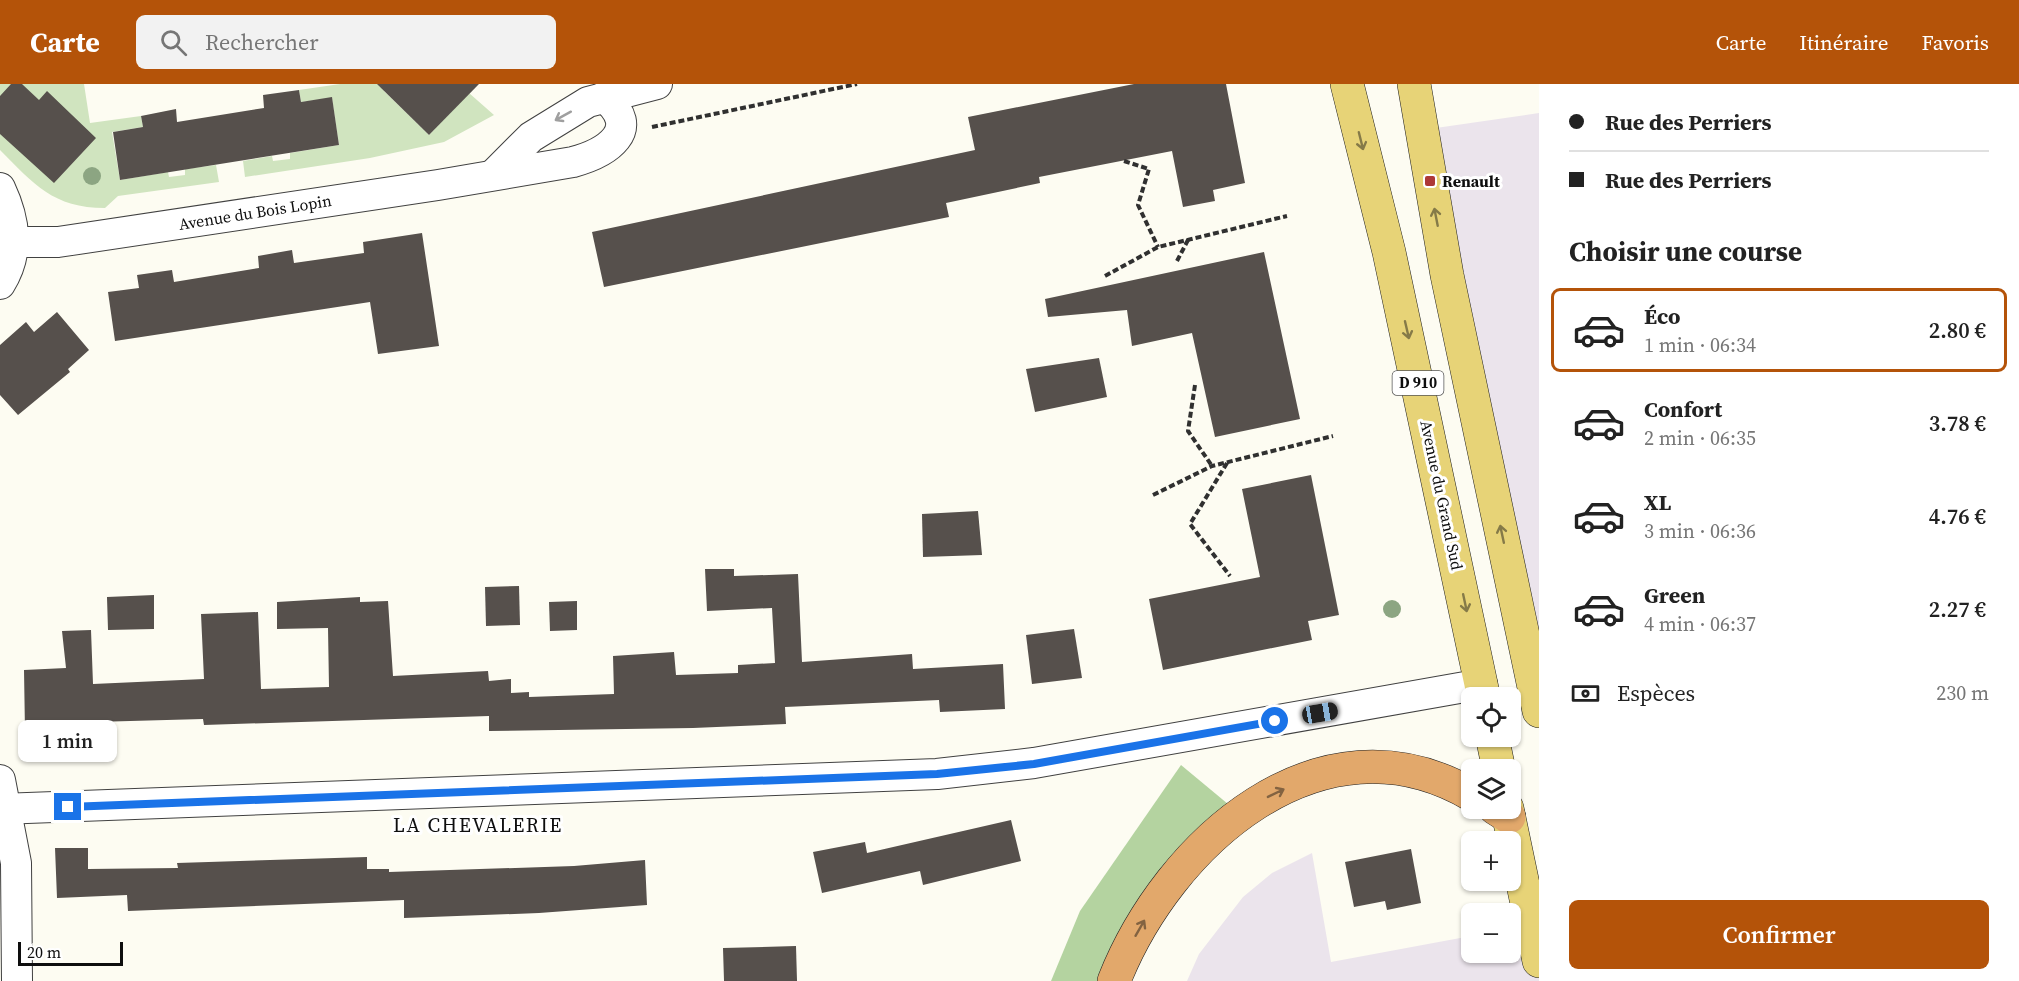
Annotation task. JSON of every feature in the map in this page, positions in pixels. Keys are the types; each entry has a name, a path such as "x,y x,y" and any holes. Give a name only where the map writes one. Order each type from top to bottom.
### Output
{"highway":[{"path":"1114,981 1124,956 1170,881 1215,833 1269,796 1302,780 1334,770 1368,765 1399,768 1432,776 1461,790"}],"main road":[{"name":"Avenue du Grand Sud","path":"1347,84 1397,285 1482,687"},
{"name":"D 910","path":"1414,84 1447,275 1539,711"},
{"path":"1422,130 1438,84"},
{"path":"1506,819 1539,961"}],"street":[{"path":"494,174 531,136 588,102 657,84"},
{"path":"604,98 615,106 620,116 619,132"},
{"name":"Avenue du Bois Lopin","path":"14,242 58,242 494,174 595,156 609,148 619,132"},
{"path":"0,188 12,214 14,242 8,271 0,284"},
{"path":"3,809 937,774 1034,764 1461,695"},
{"path":"0,780 3,809 16,863 17,981"}],"path":[{"path":"619,132 857,84"},
{"path":"1124,161 1149,169 1138,205 1158,247"},
{"path":"1105,276 1158,247 1287,216"},
{"path":"1177,261 1189,238"},
{"path":"1196,385 1188,431 1212,466"},
{"path":"1153,495 1212,466 1333,436"},
{"path":"1228,462 1190,524 1230,576"}],"shaded area":[{"path":"1539,113 1539,711 1422,130"},
{"path":"1312,853 1331,962 1461,938 1461,963 1521,963 1521,927 1539,923 1539,981 1187,981 1199,954 1243,897 1272,873"}],"green space":[{"path":"0,84 84,84 90,123 141,116 143,127 112,132 120,180 168,172 169,177 185,175 185,169 216,165 219,182 118,196 105,208 71,204 58,199 34,183 0,150"},
{"path":"340,84 391,84 384,91 429,135 469,93 494,115 444,142 370,158 245,177 243,161 272,156 273,161 290,159 290,153 339,145 332,98 301,102 299,90"},
{"path":"1181,765 1240,814 1114,981 1051,981 1080,911"}],"building":[{"path":"11,84 22,84 39,100 47,91 96,138 54,183 0,134 0,96"},
{"path":"377,84 479,84 429,135"},
{"path":"1134,84 1226,84 1245,183 1213,190 1215,201 1183,207 1172,151 1039,177 1040,183 946,203 949,217 604,287 592,232 975,150 968,117"},
{"path":"299,90 301,102 332,97 339,145 120,180 113,132 143,127 141,116 176,109 177,122 264,108 263,95"},
{"path":"422,233 439,346 378,354 370,302 115,341 108,292 139,288 137,275 172,270 174,282 259,268 258,256 292,250 294,263 364,253 363,242"},
{"path":"1264,252 1300,419 1215,437 1192,333 1132,346 1127,310 1048,317 1045,299"},
{"path":"57,312 89,350 68,369 70,372 18,415 0,395 0,345 26,322 34,332"},
{"path":"1099,358 1107,397 1035,412 1026,369"},
{"path":"1311,475 1339,615 1308,621 1312,640 1163,670 1149,599 1260,577 1242,489"},
{"path":"978,511 982,555 923,557 922,514"},
{"path":"705,569 734,569 734,576 798,574 802,662 912,654 913,669 1003,664 1005,709 940,712 939,700 785,707 786,724 693,728 489,731 489,716 204,725 203,719 94,722 95,738 73,739 72,730 25,732 24,670 66,668 62,631 91,630 93,684 204,679 201,614 258,612 261,689 329,687 328,628 277,629 277,602 360,597 360,602 388,601 393,676 488,671 489,681 511,679 511,693 529,692 529,697 614,694 613,656 674,652 676,675 738,673 738,665 775,663 772,608 707,611"},
{"path":"519,586 520,625 486,626 485,587"},
{"path":"154,595 154,629 108,630 107,597"},
{"path":"577,601 577,630 550,631 549,602"},
{"path":"1074,629 1082,678 1032,684 1026,635"},
{"path":"1011,820 1021,861 923,885 920,871 822,893 813,852 865,842 867,853"},
{"path":"55,848 88,848 88,869 178,868 177,863 367,857 367,869 389,869 389,872 574,866 645,860 647,905 539,913 404,918 404,900 128,911 127,895 57,898"},
{"path":"1411,849 1421,903 1387,910 1385,901 1354,907 1345,862"},
{"path":"796,946 797,981 724,981 723,948"}],"place":[{"name":"Renault","path":"1430,181"}],"district":[{"name":"LA CHEVALERIE","path":"478,825"}],"route":[{"path":"68,807 937,774 1034,764 1275,721"}]}
